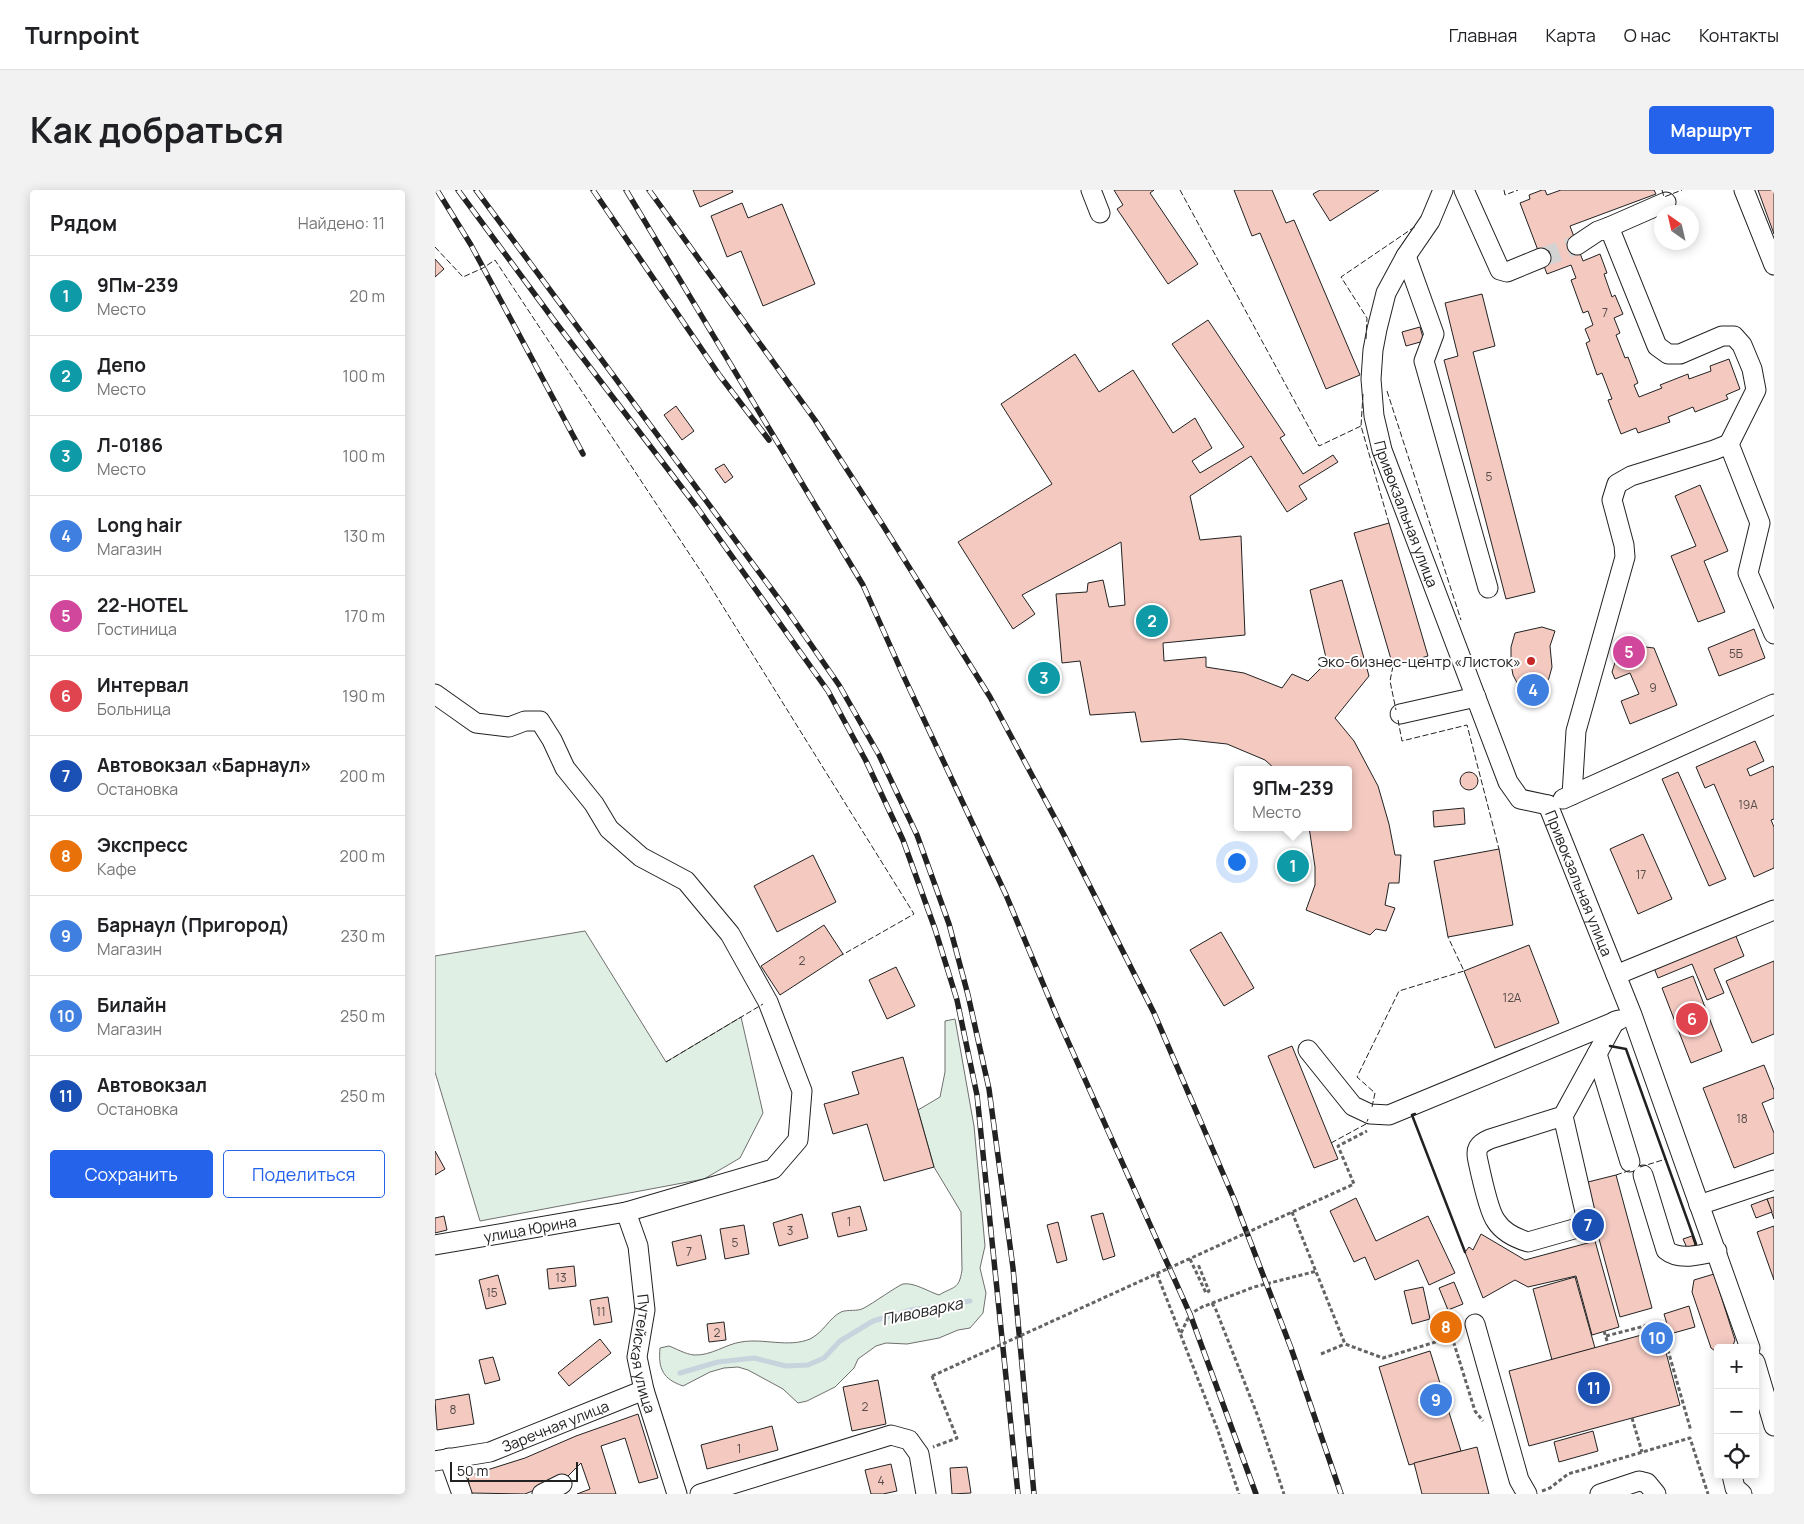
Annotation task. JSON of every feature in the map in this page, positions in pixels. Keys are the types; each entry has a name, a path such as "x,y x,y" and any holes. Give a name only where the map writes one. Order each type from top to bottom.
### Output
{"street":[{"path":"1091,190 1100,213"},
{"name":"Привокзальная улица","path":"1443,190 1430,221 1406,256 1386,293 1375,336 1371,379 1374,416 1382,450 1508,782 1520,799 1548,805 1616,975 1623,1018 1717,1251 1750,1344"},
{"path":"1464,190 1500,270 1507,272 1541,258"},
{"path":"1744,190 1774,265"},
{"path":"1577,245 1598,231 1666,202"},
{"path":"1572,795 1576,730 1625,557 1624,544 1612,500 1617,484 1631,476 1729,444 1755,390 1752,368 1742,345 1734,336 1722,336 1681,354 1667,354 1657,346 1609,227"},
{"path":"1406,256 1434,334 1424,361 1489,588"},
{"path":"1729,444 1767,520 1748,573 1774,634"},
{"name":"улица Юрина","path":"435,694 476,723 509,727 525,721 540,720 565,768 594,804 609,829 641,857 686,881 730,934 768,1002 802,1091 798,1140 773,1169 626,1212 435,1245"},
{"path":"1400,714 1476,697"},
{"path":"1548,805 1773,707"},
{"path":"1616,975 1774,910"},
{"path":"1307,1050 1353,1106 1370,1114 1389,1115 1623,1018"},
{"path":"1563,1116 1490,1139 1482,1142 1477,1148 1476,1153 1494,1220 1509,1234 1518,1239 1528,1242 1588,1225 1563,1116 1597,1054 1623,1018"},
{"path":"1597,1054 1665,1250 1678,1256 1697,1256 1717,1251"},
{"path":"1699,1205 1774,1180"},
{"name":"Путейская улица","path":"626,1212 638,1246 645,1310 637,1357 644,1390 677,1494"},
{"path":"1475,1324 1519,1480 1527,1494"},
{"path":"1759,1378 1774,1426"},
{"name":"Заречная улица","path":"442,1459 490,1452 644,1390"},
{"path":"700,1494 891,1434 909,1440 919,1454 926,1494"},
{"path":"442,1459 462,1494"},
{"path":"1733,1479 1735,1488 1742,1494"},
{"path":"1600,1494 1623,1490 1639,1481 1647,1483 1656,1494"},
{"path":"541,1494 562,1484"}],"path":[{"path":"940,1444 957,1438 932,1376 1354,1184 1338,1146 1369,1129"},
{"path":"1292,1212 1345,1344"},
{"path":"1190,1259 1206,1292 1209,1291 1198,1264"},
{"path":"1181,1334 1190,1314 1213,1303 1254,1287 1317,1271"},
{"path":"1157,1274 1217,1428 1239,1494"},
{"path":"1213,1303 1257,1414 1284,1494"},
{"path":"1605,1336 1660,1322 1691,1431"},
{"path":"1604,1331 1607,1344"},
{"path":"1321,1354 1345,1344 1383,1358 1452,1337 1475,1411 1486,1424"},
{"path":"1632,1418 1642,1452"}],"green space":[{"path":"585,931 666,1062 741,1017 763,1113 740,1158 704,1179 480,1221 435,1072 435,956"},
{"path":"955,1019 974,1126 985,1246 980,1268 986,1293 983,1313 970,1328 958,1330 939,1338 907,1344 886,1343 876,1346 858,1359 854,1368 835,1387 807,1401 798,1403 783,1389 748,1370 738,1367 710,1372 683,1386 671,1380 666,1376 661,1367 660,1348 669,1346 687,1354 700,1355 741,1342 802,1342 815,1336 841,1312 864,1308 903,1284 917,1286 939,1295 955,1287 962,1270 961,1212 934,1167 918,1110 940,1097 945,1072 945,1021"}],"building":[{"path":"693,190 732,190 733,192 700,207"},
{"path":"1114,190 1154,190 1150,193 1198,264 1168,284 1117,209 1123,205"},
{"path":"1234,190 1272,190 1286,223 1294,220 1360,375 1326,389 1260,233 1252,236"},
{"path":"1320,190 1379,190 1330,221 1313,194"},
{"path":"1545,190 1547,195 1561,190 1654,190 1656,194 1570,226 1583,261 1600,254 1607,273 1604,274 1612,297 1615,295 1623,314 1614,318 1620,333 1616,335 1625,358 1628,357 1638,383 1634,385 1639,397 1662,388 1660,385 1688,374 1689,379 1711,371 1710,366 1729,359 1740,389 1726,395 1728,399 1695,412 1693,407 1668,417 1670,422 1638,433 1636,428 1621,434 1608,400 1612,399 1602,373 1597,375 1586,343 1590,341 1585,329 1593,325 1588,311 1583,313 1571,280 1576,278 1571,265 1547,274 1520,203 1530,199 1529,195"},
{"path":"1758,190 1774,190 1774,234"},
{"path":"742,203 748,218 782,204 815,284 763,306 741,251 727,257 711,216"},
{"path":"435,259 444,269 435,277"},
{"path":"1482,294 1495,346 1473,352 1535,592 1506,599 1444,360 1458,356 1445,303"},
{"path":"1208,320 1285,435 1280,438 1303,474 1333,455 1338,462 1299,486 1307,499 1287,512 1251,456 1190,496 1200,540 1241,536 1245,635 1163,643 1164,661 1206,657 1206,667 1244,673 1282,688 1292,674 1308,681 1327,662 1310,590 1342,580 1369,676 1335,718 1354,741 1378,786 1389,824 1395,855 1401,855 1399,883 1389,883 1385,905 1395,908 1386,931 1376,929 1370,935 1306,910 1315,885 1315,867 1310,831 1352,831 1352,766 1272,766 1265,760 1227,744 1181,739 1141,742 1135,712 1090,715 1080,661 1062,663 1056,594 1087,592 1088,583 1103,580 1109,607 1125,605 1121,542 1022,595 1035,614 1013,629 958,542 1052,484 1001,404 1075,354 1099,392 1133,370 1173,433 1195,418 1212,448 1192,461 1200,473 1244,447 1172,344"},
{"path":"1420,327 1424,341 1406,346 1402,332"},
{"path":"676,406 694,431 682,440 664,415"},
{"path":"724,464 733,477 725,483 715,469"},
{"path":"1700,485 1728,551 1704,561 1725,612 1698,622 1671,556 1696,546 1675,496"},
{"path":"1389,523 1428,656 1393,666 1354,533"},
{"name":"Эко-бизнес-центр «Листок»","path":"1542,627 1555,631 1550,646 1552,667 1549,678 1538,699 1525,698 1513,675 1511,647 1515,633"},
{"path":"1754,629 1765,658 1719,676 1708,648"},
{"path":"1633,636 1637,646 1654,648 1677,705 1630,724 1621,701 1639,694 1630,673 1615,679 1612,672 1618,653 1615,644"},
{"path":"1755,741 1764,761 1747,769 1750,776 1773,766 1774,768 1774,819 1771,820 1774,827 1774,868 1754,877 1714,784 1705,788 1696,767"},
{"path":"1469,772 1475,775 1478,781 1475,787 1469,790 1463,787 1460,781 1463,775"},
{"path":"1678,772 1726,879 1709,886 1662,779"},
{"path":"1464,808 1465,824 1434,827 1433,811"},
{"path":"1643,834 1672,899 1638,914 1610,849"},
{"path":"1499,849 1513,925 1448,937 1434,861"},
{"path":"813,855 836,902 777,932 754,886"},
{"path":"824,925 843,954 780,995 761,966"},
{"path":"1733,929 1744,956 1714,969 1724,993 1707,1000 1692,964 1658,978 1652,963"},
{"path":"1221,932 1254,988 1224,1006 1190,950"},
{"path":"1529,945 1559,1023 1495,1048 1464,971"},
{"path":"1774,961 1774,1034 1752,1043 1726,981"},
{"path":"896,967 915,1006 887,1019 869,980"},
{"path":"1693,976 1722,1051 1691,1063 1662,988"},
{"path":"1292,1046 1338,1159 1314,1168 1268,1056"},
{"path":"903,1057 934,1167 884,1181 867,1124 833,1134 824,1104 859,1094 852,1072"},
{"path":"1764,1065 1774,1090 1774,1098 1762,1103 1774,1133 1774,1153 1734,1168 1703,1088"},
{"path":"435,1151 445,1169 435,1175"},
{"path":"1616,1175 1652,1308 1620,1317 1584,1183"},
{"path":"1774,1197 1774,1219 1767,1199"},
{"path":"1356,1198 1376,1241 1428,1216 1455,1273 1429,1285 1418,1260 1375,1280 1365,1257 1354,1262 1330,1211"},
{"path":"1767,1199 1772,1212 1756,1218 1751,1205"},
{"path":"860,1206 867,1230 838,1237 832,1213"},
{"path":"1103,1213 1115,1256 1103,1260 1091,1216"},
{"path":"802,1214 808,1238 779,1246 773,1223"},
{"path":"444,1216 447,1230 435,1233 435,1218"},
{"path":"1058,1222 1067,1260 1057,1263 1047,1225"},
{"path":"744,1225 749,1254 725,1259 720,1229"},
{"path":"1774,1226 1774,1280 1757,1232"},
{"path":"1481,1234 1525,1260 1595,1241 1619,1327 1592,1335 1576,1276 1528,1287 1515,1280 1483,1298 1465,1252 1469,1247 1473,1250"},
{"path":"701,1235 706,1259 677,1266 672,1242"},
{"path":"1692,1236 1695,1245 1687,1248 1683,1239"},
{"path":"574,1266 576,1286 549,1289 547,1269"},
{"path":"1714,1274 1735,1340 1734,1344 1714,1344 1714,1350 1711,1348 1692,1292 1694,1280"},
{"path":"498,1275 506,1304 486,1309 479,1280"},
{"path":"1575,1277 1595,1348 1552,1360 1533,1289"},
{"path":"1454,1282 1463,1304 1448,1310 1439,1288"},
{"path":"1423,1287 1430,1319 1412,1324 1404,1291"},
{"path":"608,1297 612,1322 594,1325 590,1300"},
{"path":"1689,1306 1695,1327 1670,1334 1664,1314"},
{"path":"724,1322 726,1340 709,1342 707,1324"},
{"path":"1660,1330 1680,1405 1529,1446 1509,1371"},
{"path":"600,1339 611,1353 569,1386 558,1373"},
{"path":"1430,1351 1461,1451 1409,1465 1379,1367"},
{"path":"493,1357 500,1380 485,1384 479,1360"},
{"path":"878,1380 886,1424 852,1431 843,1387"},
{"path":"469,1394 474,1424 437,1430 435,1400"},
{"path":"638,1414 658,1478 639,1483 625,1438 601,1446 616,1494 577,1494 590,1489 581,1463 567,1477 525,1494 470,1493 468,1476 525,1458 576,1436"},
{"path":"772,1426 778,1450 707,1469 701,1445"},
{"path":"1593,1431 1598,1451 1559,1462 1554,1442"},
{"path":"1477,1447 1489,1494 1422,1494 1414,1463"},
{"path":"891,1464 897,1491 871,1494 865,1470"},
{"path":"967,1467 971,1493 952,1494 950,1468"}],"waterway":[{"name":"Пивоварка","path":"680,1373 718,1362 754,1358 786,1366 808,1365 824,1358 840,1341 873,1321 911,1310 970,1301"}],"tunnel":[{"path":"1541,258 1577,245"}],"railway":[{"path":"437,190 471,245 583,454"},
{"path":"458,190 553,319 696,506 828,691 866,761 903,840 935,929 957,1000 977,1095 1018,1494"},
{"path":"476,190 787,610 839,685 879,755 917,835 949,924 968,995 989,1089 1013,1268 1034,1494"},
{"path":"593,190 720,376 769,440"},
{"path":"626,190 863,585 1006,895 1057,1017 1190,1314 1256,1494"},
{"path":"649,190 815,420 884,527 990,697 1064,835 1154,1013 1234,1199 1291,1348 1341,1494"}],"fence":[{"path":"1180,190 1319,446 1361,426"},
{"path":"1504,190 1505,195 1518,190"},
{"path":"1662,190 1664,197 1682,190"},
{"path":"1366,339 1367,318 1341,277 1416,226"},
{"path":"435,247 463,277 495,260 704,576 914,914 842,955"},
{"path":"1387,391 1461,620"},
{"path":"1363,394 1361,426 1389,523"},
{"path":"1393,666 1390,681 1396,710"},
{"path":"1398,720 1402,741 1467,725 1499,849"},
{"path":"1372,1107 1375,1093 1357,1077 1399,991 1464,971 1448,937"},
{"path":"666,1062 763,1004"},
{"path":"1331,1143 1366,1124 1368,1119"},
{"path":"1640,1167 1666,1159"},
{"path":"1616,1175 1631,1170"}],"wall":[{"path":"1610,1046 1626,1049 1696,1244"},
{"path":"1415,1114 1412,1115 1465,1252"}],"place":[{"name":"Депо","path":"1152,621"},
{"name":"22-HOTEL","path":"1629,652"},
{"name":"Эко-бизнес-центр «Листок»","path":"1531,661"},
{"name":"Л-0186","path":"1044,678"},
{"name":"Long hair","path":"1533,690"},
{"name":"9Пм-239","path":"1293,866"},
{"name":"Интервал","path":"1692,1019"},
{"name":"Автовокзал «Барнаул»","path":"1588,1225"},
{"name":"Экспресс","path":"1446,1327"},
{"name":"Билайн","path":"1657,1338"},
{"name":"Автовокзал","path":"1594,1388"},
{"name":"Барнаул (Пригород)","path":"1436,1400"}]}
